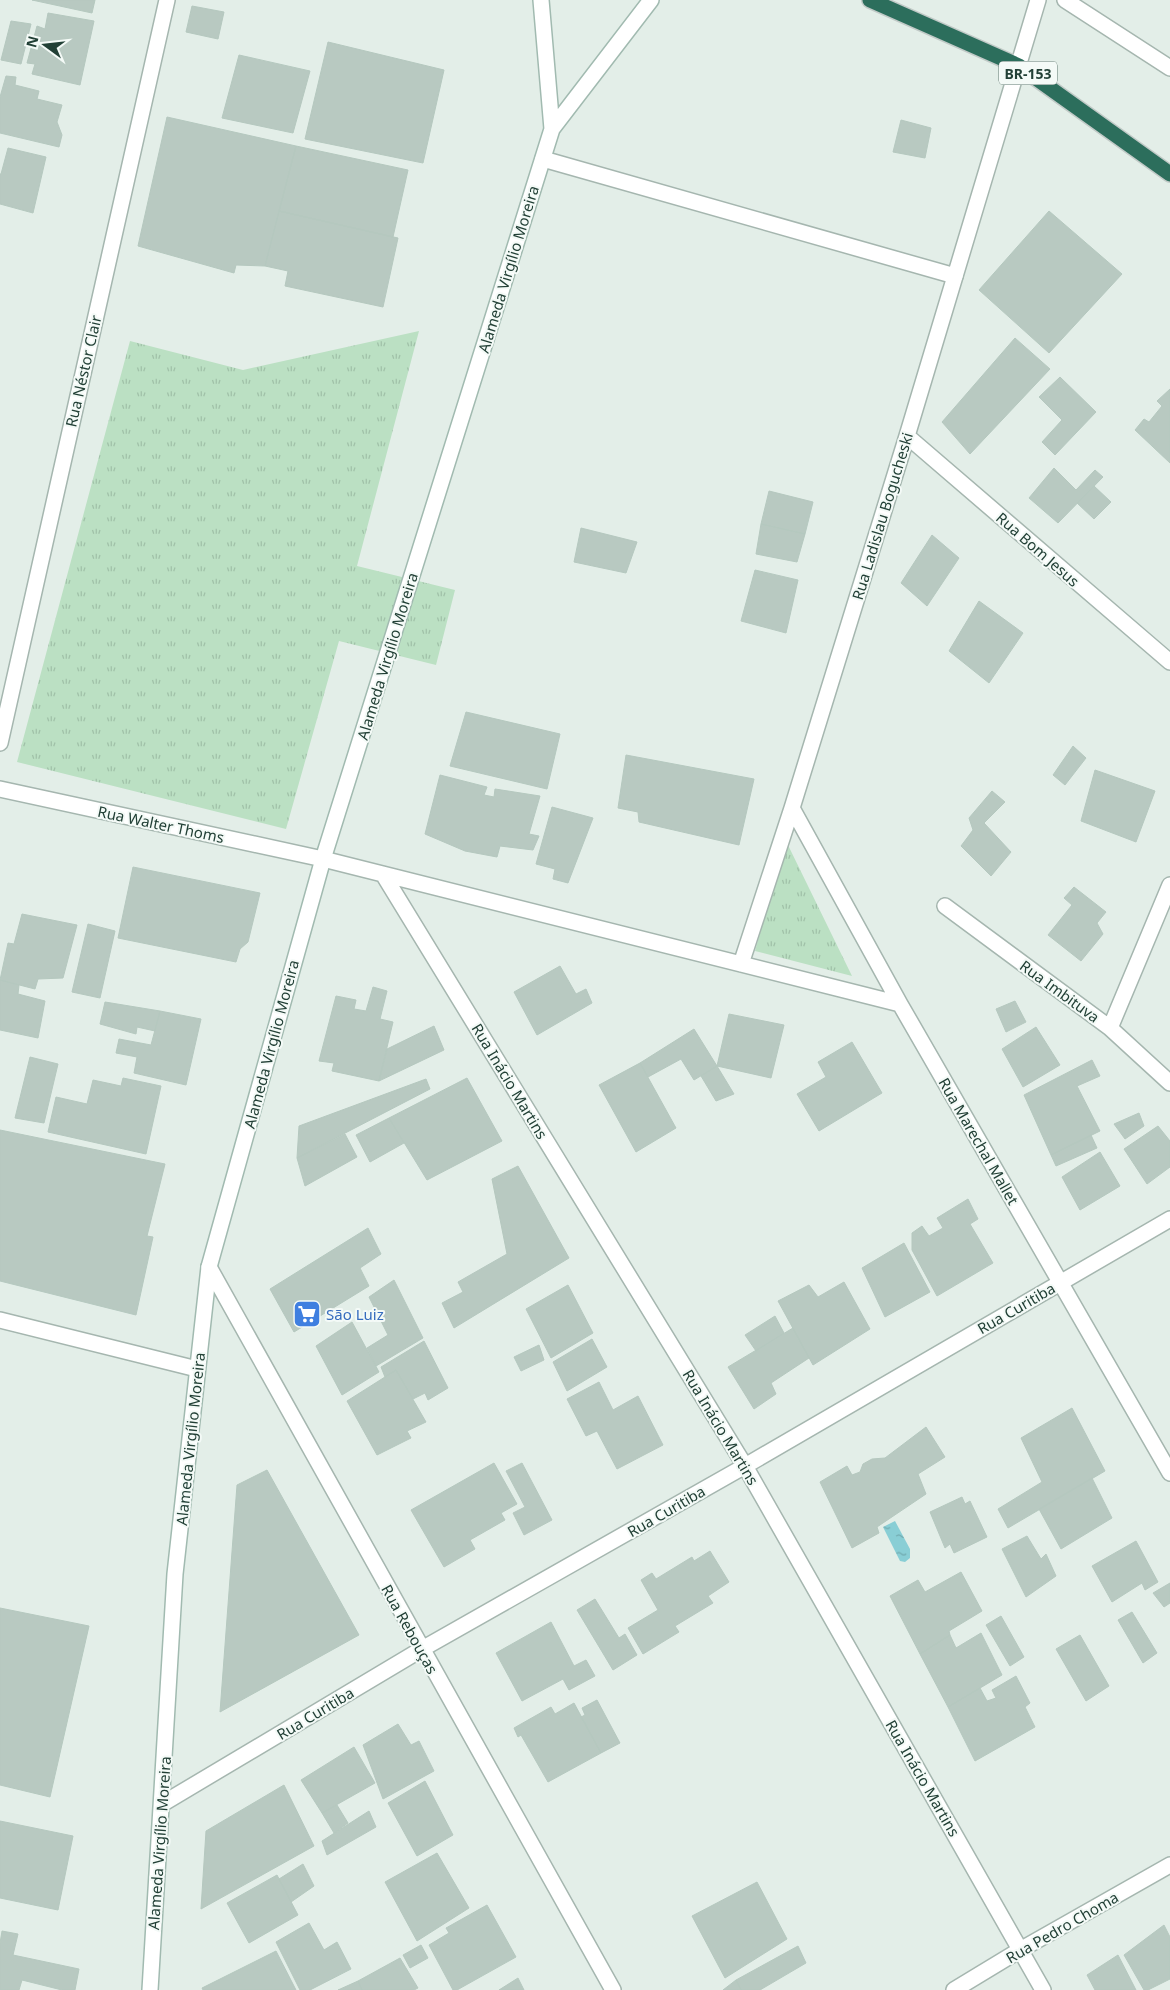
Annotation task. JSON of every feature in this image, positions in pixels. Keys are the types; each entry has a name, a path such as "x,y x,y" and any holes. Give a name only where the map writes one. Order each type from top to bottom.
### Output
{"highway":[{"name":"BR-153","path":"870,0 1019,66 1170,174"}],"street":[{"name":"Rua Néstor Clair","path":"0,743 167,0"},
{"name":"Alameda Virgílio Moreira","path":"541,0 552,129"},
{"name":"Alameda Virgílio Moreira","path":"150,1990 175,1574 209,1267 322,859 552,129 651,0"},
{"name":"Rua Ladislau Bogucheski","path":"741,964 792,808 907,436 1038,0"},
{"path":"1065,0 1168,63"},
{"path":"543,159 955,276"},
{"name":"Rua Bom Jesus","path":"907,436 1170,662"},
{"name":"Rua Walter Thoms","path":"0,789 322,859 900,1004"},
{"name":"Rua Marechal Mallet","path":"792,808 900,1004 1170,1473"},
{"name":"Rua Inácio Martins","path":"383,874 746,1466 1043,1990"},
{"path":"1110,1028 1170,885"},
{"name":"Rua Imbituva","path":"945,906 1110,1028 1170,1083"},
{"name":"Rua Curitiba","path":"162,1804 422,1649 746,1466 1170,1219"},
{"name":"Rua Rebouças","path":"209,1267 613,1990"},
{"path":"0,1320 197,1369"},
{"name":"Rua Pedro Choma","path":"954,1990 1020,1950 1170,1865"}],"green space":[{"path":"419,331 357,566 455,590 436,665 339,641 286,829 17,762 130,341 243,370"},
{"path":"786,841 852,976 755,951"}],"water":[{"path":"895,1521 910,1549 910,1558 905,1562 900,1561 883,1527"}],"building":[{"path":"32,0 95,0 92,13"},
{"path":"192,6 224,12 218,39 186,32"},
{"path":"48,13 94,21 80,85 32,74 35,64 27,63 37,26 45,29"},
{"path":"11,21 31,24 21,64 1,60"},
{"path":"328,42 444,70 423,163 305,139"},
{"path":"239,55 310,71 293,133 222,118"},
{"path":"6,76 16,77 15,85 39,91 37,99 62,105 57,122 62,135 59,147 0,133 0,97"},
{"path":"167,117 296,146 265,266 236,265 234,273 138,246"},
{"path":"901,120 931,128 925,158 893,152"},
{"path":"296,146 408,170 393,237 279,211"},
{"path":"8,148 46,157 33,213 0,204 0,174"},
{"path":"279,211 398,238 383,307 285,286 288,271 265,266"},
{"path":"1049,211 1122,274 1049,353 979,290"},
{"path":"1015,338 1050,369 970,454 942,422"},
{"path":"1060,377 1096,412 1055,455 1042,442 1062,420 1039,397"},
{"path":"1170,389 1170,463 1135,430 1144,419 1149,422 1162,406 1157,401"},
{"path":"1054,468 1076,490 1095,470 1103,477 1058,523 1029,498"},
{"path":"1094,486 1111,502 1094,519 1077,503"},
{"path":"769,491 813,502 805,534 761,524"},
{"path":"761,524 805,534 797,562 756,554"},
{"path":"581,528 637,542 626,573 574,562"},
{"path":"932,535 959,558 927,606 901,583"},
{"path":"755,570 798,580 786,633 741,621"},
{"path":"979,601 1023,633 989,683 949,651"},
{"path":"466,712 560,734 547,789 450,766"},
{"path":"1073,746 1086,758 1065,785 1053,775"},
{"path":"626,755 754,779 739,845 639,822 638,812 618,808"},
{"path":"1095,770 1155,791 1136,842 1081,821"},
{"path":"440,775 487,787 484,795 494,797 495,789 540,796 529,834 539,836 533,850 500,846 497,857 465,851 425,834"},
{"path":"992,791 1005,802 984,823 1011,852 991,876 961,846 973,830 969,818"},
{"path":"552,807 593,818 568,883 553,879 555,869 536,864"},
{"path":"133,867 260,893 248,942 240,949 236,962 118,938"},
{"path":"1074,887 1106,912 1097,923 1103,934 1081,961 1048,935 1072,905 1064,898"},
{"path":"22,914 77,925 63,978 38,979 35,989 0,980 8,943 14,944"},
{"path":"88,924 115,931 100,998 72,992"},
{"path":"560,966 576,994 586,989 592,1003 537,1035 514,992"},
{"path":"0,980 19,985 18,994 45,1001 38,1038 0,1030"},
{"path":"373,987 387,991 380,1019 393,1022 379,1081 332,1071 334,1063 319,1061 336,996 356,1000 354,1009 366,1011"},
{"path":"1015,1001 1026,1022 1006,1032 996,1009"},
{"path":"105,1002 160,1011 155,1031 137,1027 136,1034 100,1024"},
{"path":"160,1011 201,1019 186,1085 134,1073 137,1057 116,1053 119,1039 151,1045"},
{"path":"729,1014 784,1025 771,1078 717,1066"},
{"path":"434,1026 444,1050 379,1081 387,1049"},
{"path":"1036,1027 1060,1065 1023,1087 1002,1049"},
{"path":"694,1029 717,1066 694,1080 681,1059 648,1077 640,1063"},
{"path":"852,1042 882,1093 819,1131 797,1094 826,1077 818,1062"},
{"path":"30,1057 58,1064 44,1123 15,1118"},
{"path":"1092,1060 1100,1076 1077,1086 1100,1131 1051,1155 1024,1095"},
{"path":"640,1063 676,1128 636,1152 599,1085"},
{"path":"717,1066 734,1094 716,1101 701,1076"},
{"path":"123,1078 161,1086 146,1154 48,1132 56,1097 87,1104 93,1080 121,1086"},
{"path":"467,1078 502,1141 427,1180 389,1118"},
{"path":"426,1079 430,1089 297,1158 299,1126"},
{"path":"1139,1113 1144,1126 1125,1139 1114,1124"},
{"path":"389,1118 404,1143 370,1162 356,1135"},
{"path":"1158,1126 1170,1141 1170,1167 1147,1184 1124,1149"},
{"path":"0,1130 165,1164 147,1236 153,1237 136,1315 0,1281"},
{"path":"345,1134 357,1157 305,1186 297,1158"},
{"path":"1091,1135 1097,1148 1056,1166 1051,1155"},
{"path":"1100,1152 1120,1186 1080,1210 1062,1177"},
{"path":"518,1166 569,1258 454,1328 442,1303 463,1292 458,1282 507,1254 492,1179"},
{"path":"968,1199 978,1219 970,1224 993,1263 937,1296 912,1250 912,1233 922,1226 929,1236 943,1228 937,1218"},
{"path":"368,1228 381,1254 360,1268 369,1286 294,1332 270,1289"},
{"path":"904,1243 930,1292 885,1317 862,1268"},
{"path":"394,1280 423,1338 376,1366 367,1348 388,1335 369,1297"},
{"path":"844,1282 870,1329 813,1365 778,1301 809,1285 818,1297"},
{"path":"568,1285 593,1333 551,1358 526,1309"},
{"path":"775,1316 784,1333 756,1351 745,1335"},
{"path":"352,1322 379,1372 342,1395 316,1346"},
{"path":"793,1328 809,1358 771,1383 776,1394 754,1409 728,1367"},
{"path":"592,1339 607,1367 567,1391 553,1362"},
{"path":"424,1341 448,1388 428,1400 425,1393 413,1399 396,1370 385,1377 381,1367"},
{"path":"539,1345 544,1360 521,1371 514,1357"},
{"path":"396,1370 426,1422 407,1431 411,1438 377,1455 347,1401"},
{"path":"599,1382 613,1410 638,1396 663,1445 617,1469 597,1431 586,1436 567,1399"},
{"path":"1072,1408 1105,1471 1008,1528 998,1509 1042,1482 1021,1438"},
{"path":"926,1427 945,1457 918,1474 926,1494 877,1527 879,1533 852,1548 820,1482 847,1466 852,1475 860,1472 863,1464 872,1459 885,1458"},
{"path":"494,1463 517,1504 501,1513 505,1520 470,1540 475,1549 444,1567 411,1510"},
{"path":"522,1463 552,1520 524,1535 513,1513 525,1507 506,1471"},
{"path":"267,1470 359,1635 220,1712 237,1485"},
{"path":"1092,1478 1112,1518 1061,1549 1039,1509"},
{"path":"962,1497 965,1504 970,1501 987,1537 954,1553 950,1544 945,1548 930,1512"},
{"path":"1027,1536 1041,1559 1046,1554 1056,1576 1026,1597 1002,1549"},
{"path":"1136,1541 1158,1582 1145,1590 1142,1583 1112,1602 1092,1566"},
{"path":"710,1551 729,1582 708,1596 713,1603 675,1626 679,1632 643,1654 628,1628 658,1610 641,1580 652,1573 656,1579 692,1557 694,1561"},
{"path":"961,1572 982,1611 949,1631 950,1635 920,1654 890,1596 918,1580 925,1592"},
{"path":"1170,1583 1170,1603 1164,1607 1153,1593"},
{"path":"595,1599 619,1638 625,1634 637,1655 613,1670 577,1610"},
{"path":"0,1608 89,1626 50,1797 0,1785"},
{"path":"1132,1612 1157,1653 1143,1663 1118,1620"},
{"path":"1001,1616 1024,1657 1010,1666 986,1625"},
{"path":"551,1622 574,1666 586,1660 595,1676 569,1690 563,1679 522,1701 496,1653"},
{"path":"981,1633 1002,1675 948,1707 920,1654 950,1635 956,1648"},
{"path":"1080,1635 1109,1686 1086,1701 1056,1649"},
{"path":"1016,1676 1030,1703 1025,1707 1035,1727 975,1761 948,1707 980,1688 987,1701 996,1698 992,1690"},
{"path":"597,1700 620,1743 601,1753 581,1717 585,1715 582,1708"},
{"path":"574,1703 601,1753 548,1782 521,1735 518,1737 514,1728 551,1707 555,1714"},
{"path":"398,1724 411,1745 419,1741 434,1771 383,1799 363,1745"},
{"path":"354,1747 375,1783 322,1813 301,1780"},
{"path":"425,1781 453,1835 417,1856 388,1803"},
{"path":"284,1785 314,1846 201,1909 206,1831"},
{"path":"337,1805 348,1823 334,1833 322,1813"},
{"path":"369,1811 376,1827 327,1855 322,1841"},
{"path":"0,1821 73,1836 58,1910 0,1898"},
{"path":"437,1853 469,1908 417,1941 385,1882"},
{"path":"303,1864 314,1886 291,1902 279,1879"},
{"path":"277,1875 298,1915 249,1943 227,1903"},
{"path":"757,1882 787,1939 725,1978 692,1916"},
{"path":"487,1905 516,1957 457,1990 453,1990 429,1945 449,1933 446,1928"},
{"path":"309,1923 324,1950 337,1942 351,1969 310,1990 300,1990 276,1942"},
{"path":"1164,1925 1170,1937 1170,1979 1148,1990 1144,1990 1124,1955"},
{"path":"2,1931 18,1934 13,1955 79,1969 75,1990 62,1990 22,1980 19,1990 0,1990 0,1943"},
{"path":"421,1945 428,1958 410,1968 403,1955"},
{"path":"798,1946 806,1963 760,1990 741,1990 736,1980"},
{"path":"276,1951 296,1990 203,1990 202,1988"},
{"path":"1118,1955 1136,1990 1095,1990 1087,1975"},
{"path":"400,1958 418,1988 414,1990 362,1990 358,1981"},
{"path":"518,1978 524,1990 499,1990"},
{"path":"736,1980 741,1990 723,1990"},
{"path":"358,1981 362,1990 338,1990"}],"place":[{"name":"São Luiz","path":"307,1314"}]}
